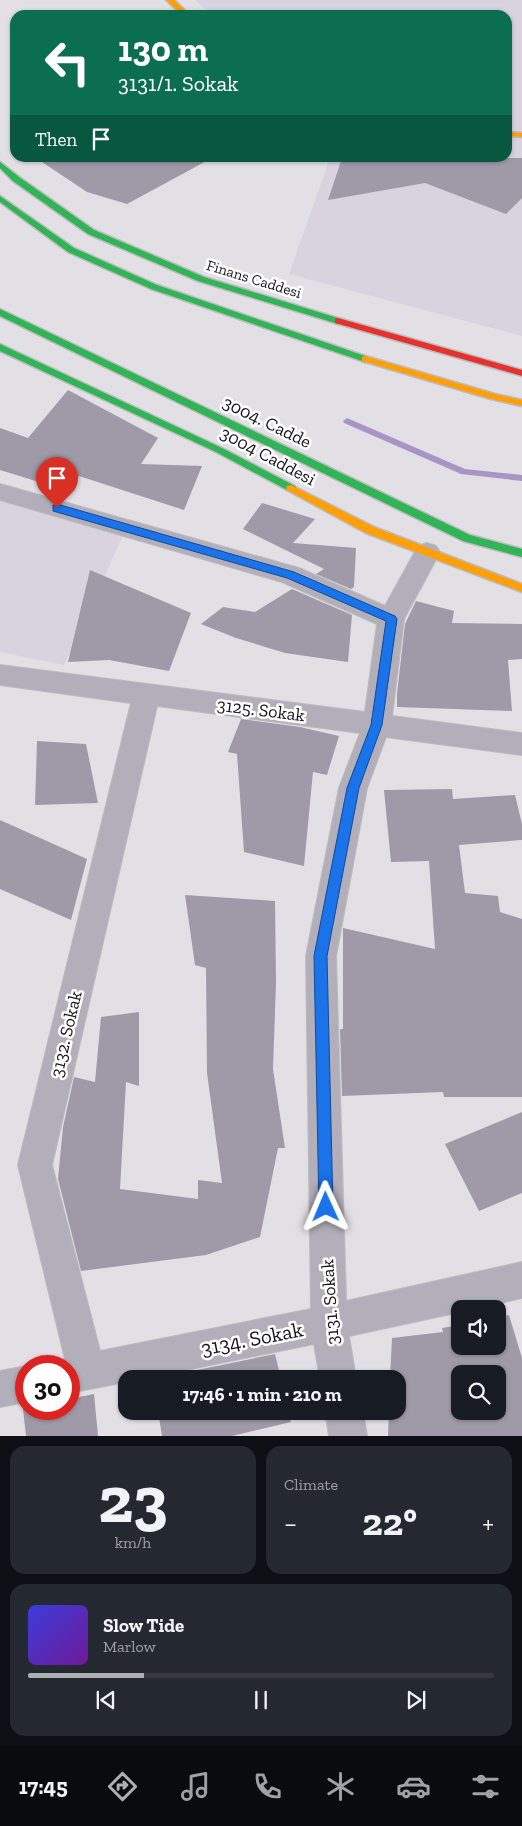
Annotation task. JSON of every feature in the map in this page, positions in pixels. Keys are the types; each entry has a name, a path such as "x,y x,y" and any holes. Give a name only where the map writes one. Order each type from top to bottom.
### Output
{"street":[{"path":"170,0 181,10"},
{"name":"Finans Caddesi","path":"0,164 16,179 91,232 201,279 364,329 522,373"},
{"path":"0,198 71,250 154,287 336,350 494,397 522,403"},
{"name":"3004. Cadde","path":"0,312 467,538 522,553"},
{"name":"3004 Caddesi","path":"0,346 219,450 370,530 522,588"},
{"path":"0,492 290,575 391,619"},
{"name":"3131. Sokak","path":"337,1370 329,1323 321,956 353,788 377,725 391,619 427,552"},
{"name":"3125. Sokak","path":"0,675 522,744"},
{"name":"3132. Sokak","path":"74,1355 35,1165 146,695"},
{"name":"3134. Sokak","path":"80,1374 329,1323 522,1280"},
{"path":"0,1389 15,1386"},
{"path":"345,1420 348,1436"}],"shaded area":[{"path":"195,0 522,0 522,336 289,274 329,162 512,162 512,10 206,10"},
{"path":"0,500 124,533 64,665 0,652"}],"building":[{"path":"512,158 522,158 522,198 506,214 425,183 328,200 341,162 512,162"},
{"path":"42,162 205,162 127,204 87,192"},
{"path":"68,390 158,438 141,464 202,466 184,510 79,476 68,491 0,470 0,428 28,438"},
{"path":"262,503 315,519 293,543 356,548 354,587 351,589 316,574 324,569 243,529"},
{"path":"90,570 191,613 169,671 109,660 68,662"},
{"path":"292,589 352,615 348,662 285,653 236,638 201,624 223,607 255,612"},
{"path":"416,601 454,611 452,623 522,624 522,659 508,660 512,711 397,707 405,624"},
{"path":"241,719 300,727 339,736 327,775 313,772 304,866 244,852 237,754 228,752"},
{"path":"37,741 86,744 98,803 35,805"},
{"path":"452,789 453,799 515,795 522,824 522,840 459,845 465,893 498,896 500,912 522,919 522,1097 444,1097 443,1092 342,1096 340,1029 343,1029 343,928 435,949 429,861 391,862 384,790"},
{"path":"0,820 87,859 71,920 0,889"},
{"path":"185,895 275,901 276,982 273,1069 285,1148 278,1148 260,1237 206,1255 81,1271 58,1179 63,1127 74,1077 95,1082 101,1017 139,1012 139,1086 126,1082 120,1189 198,1199 198,1180 222,1183 207,1073 206,968 195,965"},
{"path":"522,1112 522,1193 479,1211 445,1144"},
{"path":"509,1315 522,1358 522,1436 388,1436 389,1420 406,1420 406,1370 390,1370 392,1338 443,1332 442,1328 451,1326 451,1355 506,1355 506,1316"},
{"path":"275,1354 279,1370 197,1370"},
{"path":"94,1394 98,1436 26,1436 24,1420 80,1420 80,1397"},
{"path":"159,1420 290,1420 291,1422 232,1436 162,1436"}],"waterway":[{"path":"347,421 464,472 522,478"}],"traffic: fast":[{"path":"0,164 16,179 91,232 201,279 338,321"},
{"path":"0,198 71,250 154,287 365,359"},
{"path":"0,312 467,538 522,553"},
{"path":"0,347 219,450 291,488"}],"traffic: slow":[{"path":"170,0 181,10"},
{"path":"512,134 522,135"},
{"path":"365,359 494,397 522,403"},
{"path":"291,488 370,530 522,588"}],"traffic: jam":[{"path":"338,321 522,373"}],"route":[{"path":"57,508 290,575 391,619 377,725 353,788 321,956 326,1207"}]}
